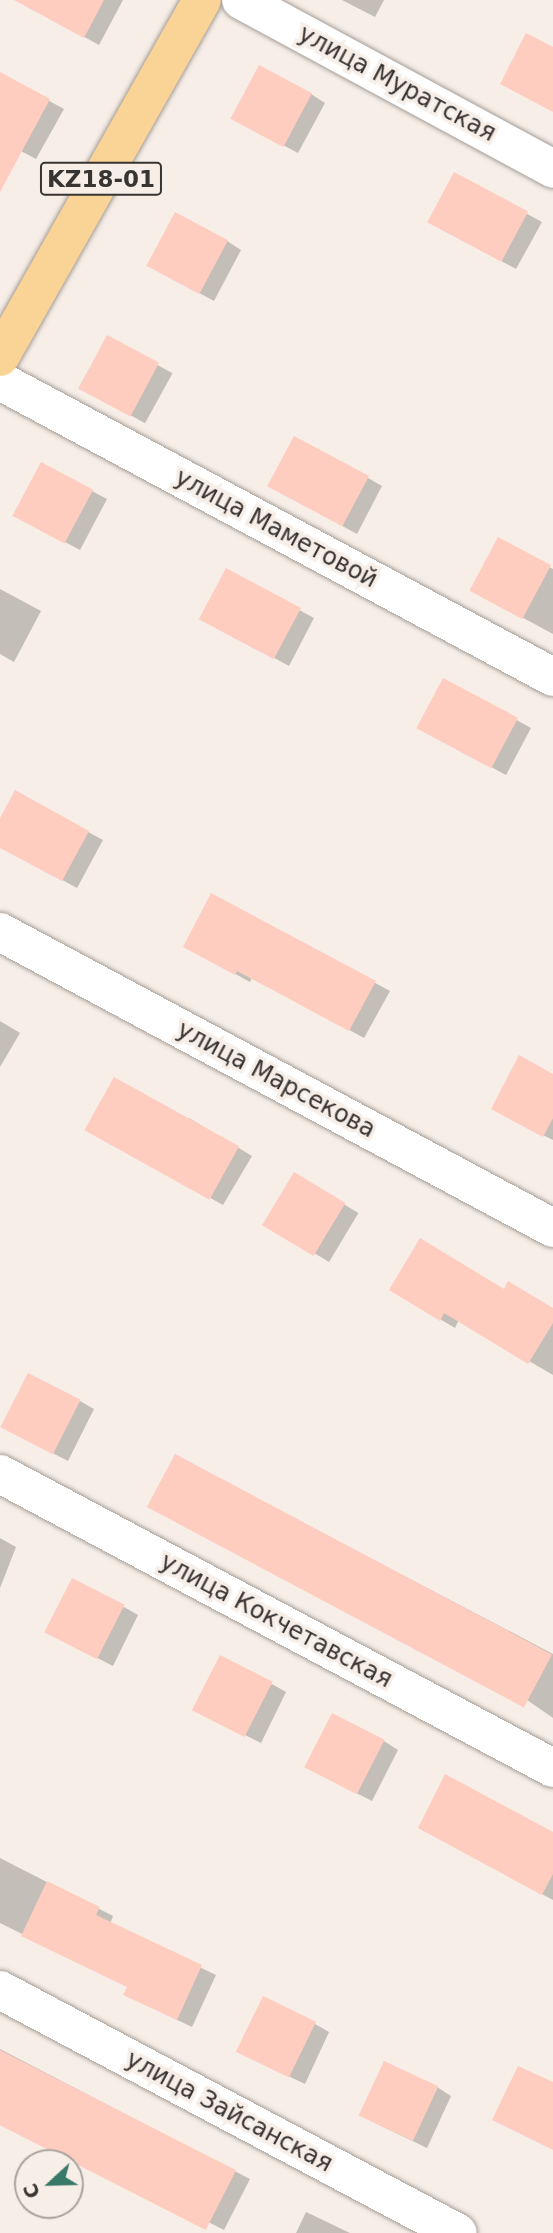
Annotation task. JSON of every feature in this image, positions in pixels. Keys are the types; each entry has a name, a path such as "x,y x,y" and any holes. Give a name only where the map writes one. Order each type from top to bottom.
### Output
{"main road":[{"name":"KZ18-01","path":"0,357 202,0"}],"street":[{"name":"улица Муратская","path":"241,0 553,169"},
{"name":"улица Маметовой","path":"0,381 553,677"},
{"name":"улица Марсекова","path":"0,932 553,1228"},
{"name":"улица Кокчетавская","path":"0,1475 553,1768"},
{"name":"улица Зайсанская","path":"0,1990 458,2233"}],"building":[{"path":"14,0 104,0 84,38"},
{"path":"526,33 553,47 553,112 500,84"},
{"path":"259,65 312,93 283,147 230,119"},
{"path":"0,72 50,99 0,192"},
{"path":"454,172 528,211 501,262 427,222"},
{"path":"175,212 228,240 199,294 146,266"},
{"path":"107,335 159,363 130,417 78,389"},
{"path":"294,436 369,476 342,526 267,486"},
{"path":"41,462 93,490 64,544 12,516"},
{"path":"498,537 551,565 522,619 469,591"},
{"path":"226,568 301,608 274,659 199,619"},
{"path":"443,678 518,718 491,768 416,728"},
{"path":"15,790 89,831 62,881 0,848 0,818"},
{"path":"211,893 376,981 349,1031 237,971 235,975 183,947"},
{"path":"519,1055 553,1074 553,1118 543,1137 491,1109"},
{"path":"114,1077 239,1146 209,1200 84,1130"},
{"path":"294,1172 345,1203 313,1256 262,1225"},
{"path":"420,1238 504,1289 508,1281 553,1308 553,1323 528,1364 444,1313 440,1321 389,1290"},
{"path":"28,1373 81,1400 53,1454 0,1427"},
{"path":"175,1454 552,1654 524,1707 147,1507"},
{"path":"72,1578 125,1605 97,1659 44,1632"},
{"path":"220,1655 273,1682 244,1737 192,1710"},
{"path":"332,1713 385,1740 357,1794 304,1767"},
{"path":"445,1774 553,1832 553,1874 542,1895 418,1828"},
{"path":"47,1881 100,1907 96,1915 202,1965 177,2020 123,1995 127,1987 21,1936"},
{"path":"263,1996 316,2022 289,2078 236,2052"},
{"path":"0,2050 236,2170 206,2230 84,2168 84,2149 47,2149 0,2125"},
{"path":"384,2061 438,2086 413,2141 359,2115"},
{"path":"518,2066 553,2082 553,2150 492,2120"}]}
